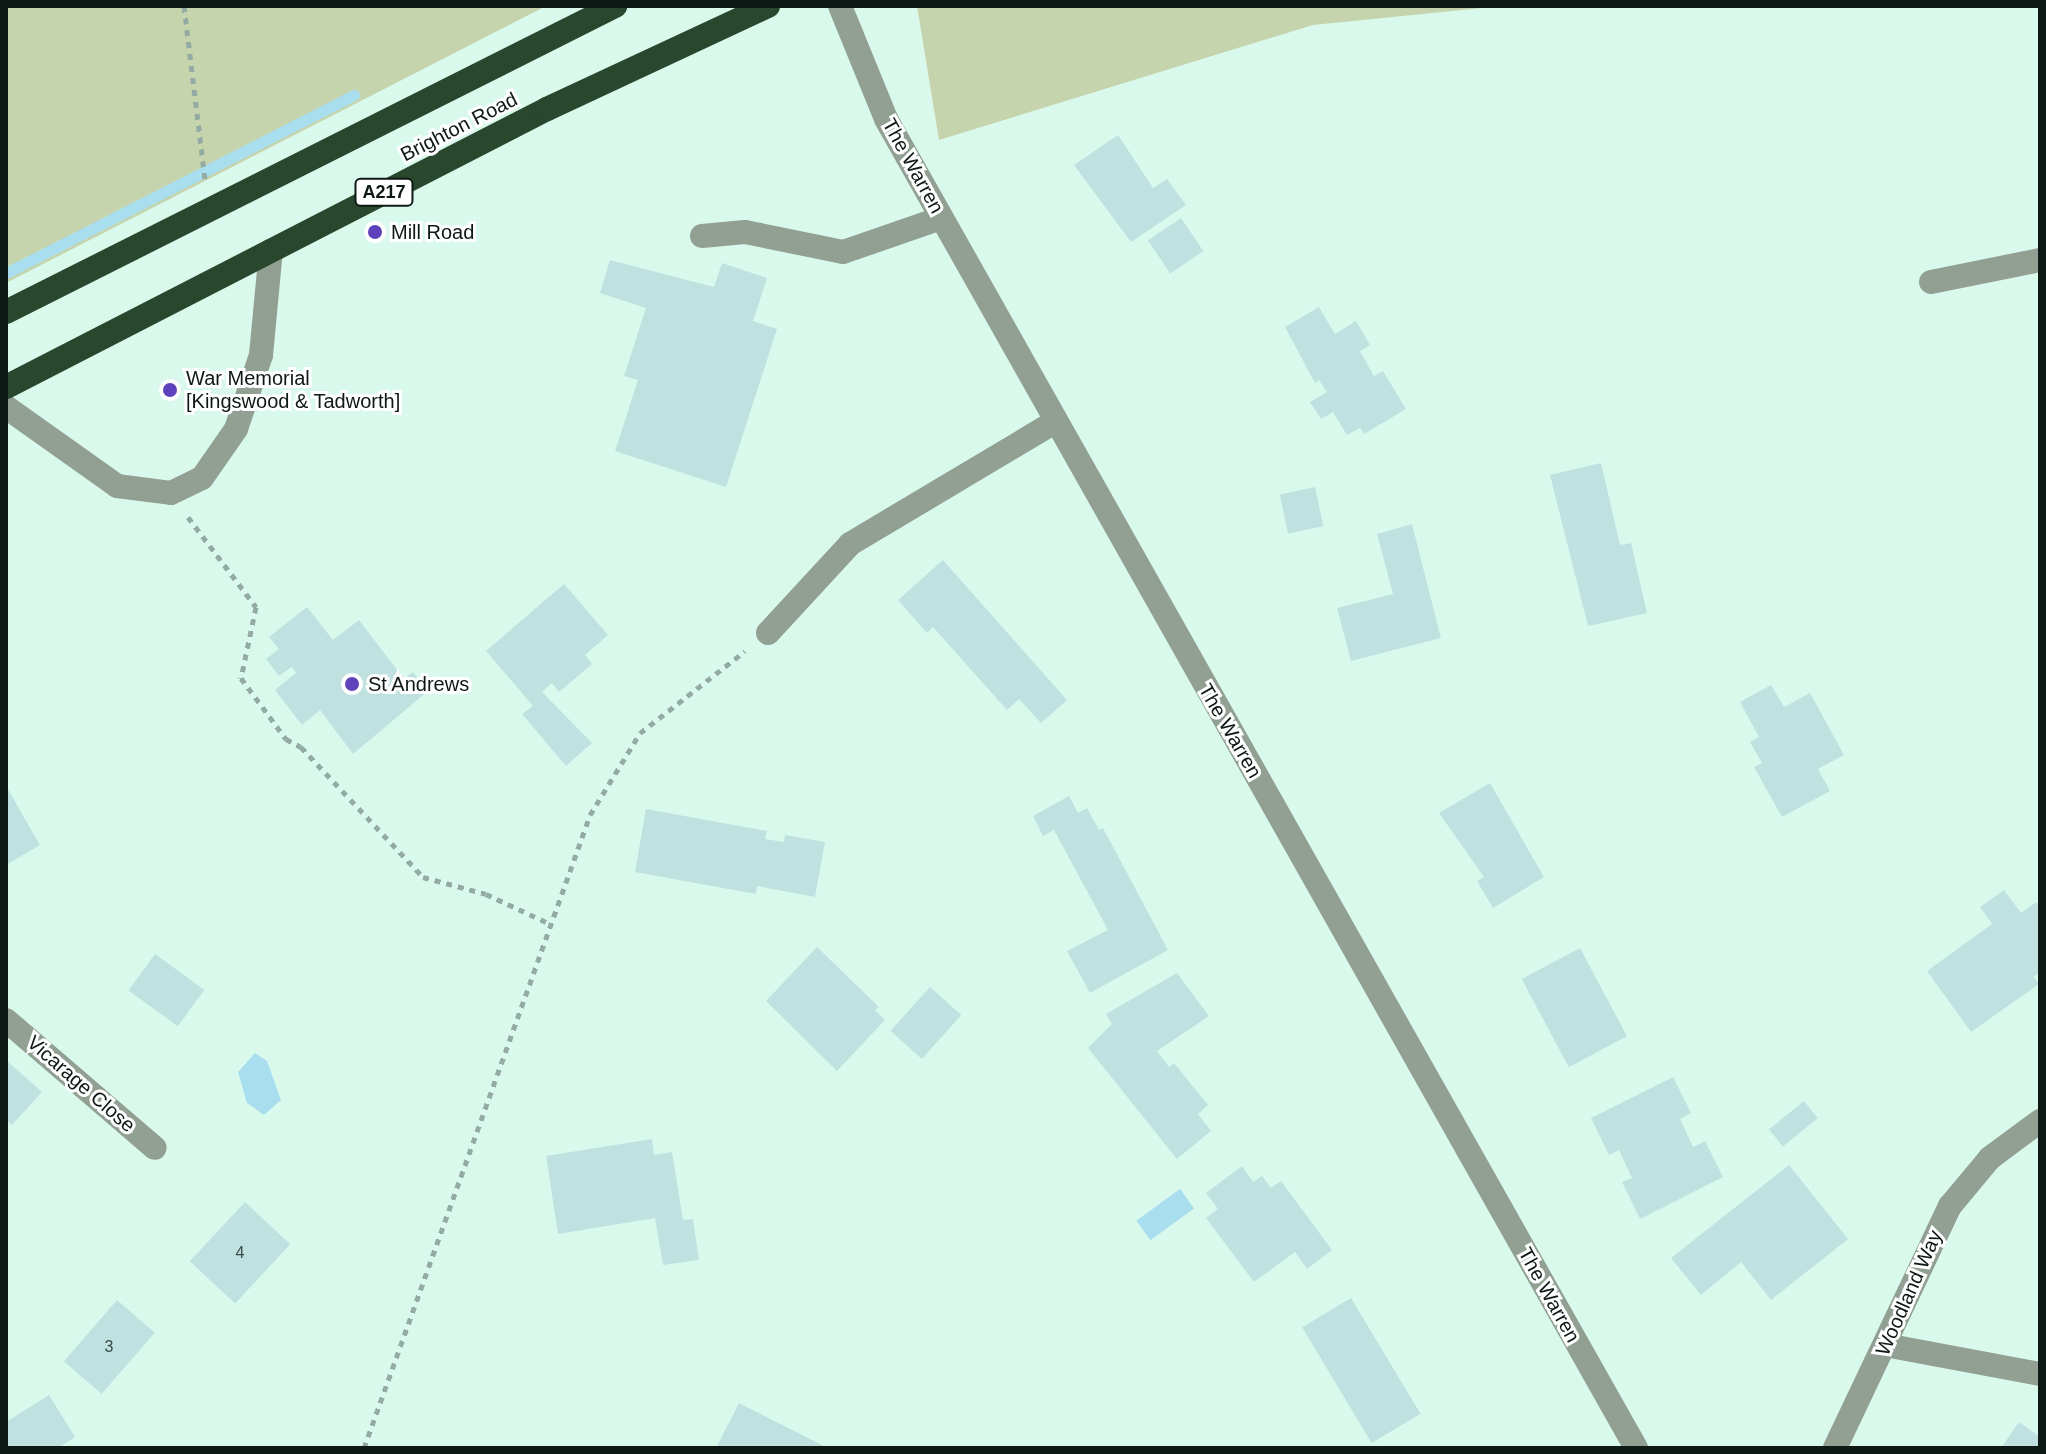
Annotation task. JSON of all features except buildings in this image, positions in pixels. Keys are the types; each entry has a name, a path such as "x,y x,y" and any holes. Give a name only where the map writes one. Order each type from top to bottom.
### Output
{"highway":[{"name":"Brighton Road","path":"6,312 615,6"},
{"name":"Brighton Road","path":"6,387 547,109 768,6"}],"street":[{"name":"The Warren","path":"840,6 886,119 1636,1448"},
{"path":"702,236 745,232 843,252 941,218"},
{"path":"6,407 117,486 142,494 171,493 202,478 236,429 267,325 271,250"},
{"path":"1931,282 2040,260"},
{"path":"768,633 850,544 1055,422"},
{"name":"Vicarage Close","path":"6,1020 155,1148"},
{"name":"Woodland Way","path":"1835,1448 1885,1345 1923,1255 1950,1206 1990,1158 2040,1121"},
{"path":"1885,1345 2040,1374"}],"path":[{"path":"184,6 204,165"},
{"path":"171,493 256,607 241,678 286,739 301,747 423,877 486,894 548,923"},
{"path":"364,1448 548,923 590,815 640,733 768,633"}],"green space":[{"path":"6,6 546,6 6,283"},
{"path":"917,6 1502,6 1313,25 939,140"}],"water":[{"path":"255,1053 267,1061 281,1100 264,1115 247,1103 238,1072"},
{"path":"1180,1189 1194,1208 1150,1240 1136,1221"}],"waterway":[{"path":"6,273 354,95"}],"place":[{"name":"Mill Road","path":"375,232"},
{"name":"War Memorial [Kingswood & Tadworth]","path":"170,390"},
{"name":"St Andrews","path":"352,684"}]}
